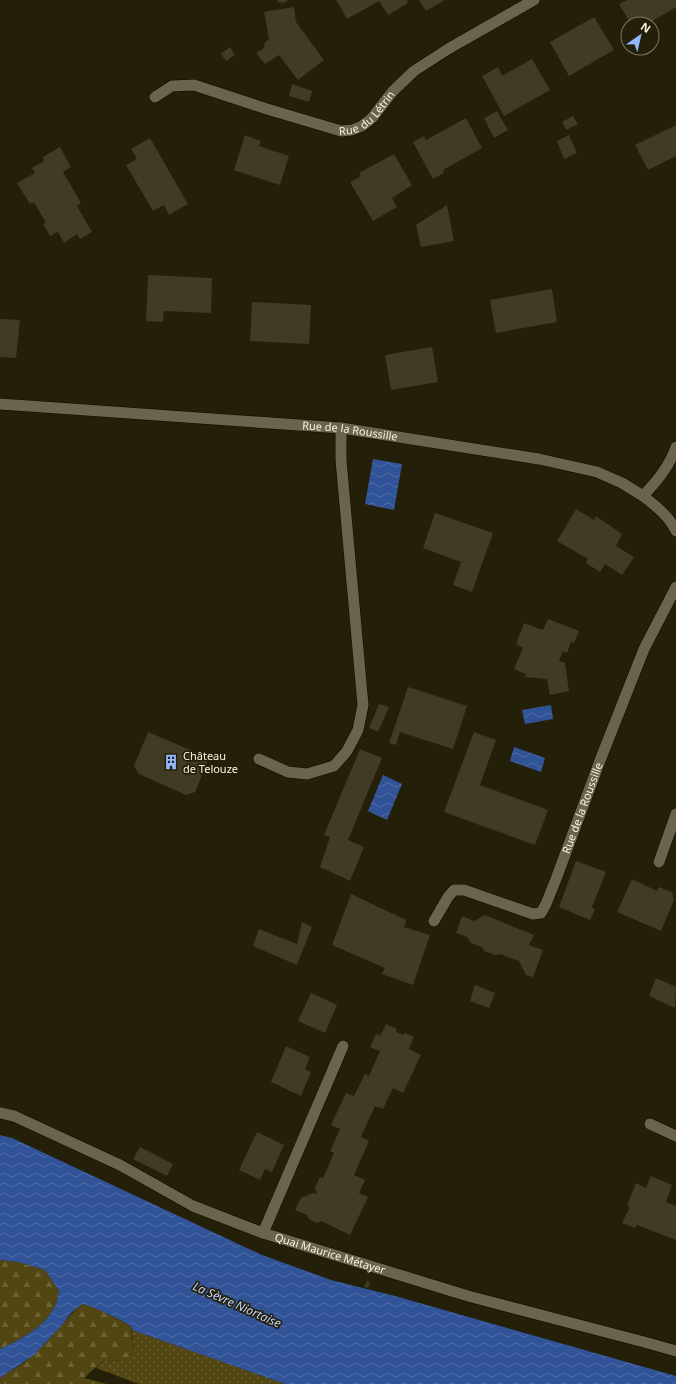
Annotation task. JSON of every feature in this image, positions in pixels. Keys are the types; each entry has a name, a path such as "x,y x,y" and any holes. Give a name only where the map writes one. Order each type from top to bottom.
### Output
{"street":[{"name":"Rue du Létrin","path":"155,97 172,86 194,85 341,131 352,130 362,126 372,118 393,92 414,71 448,49 534,0"},
{"name":"Rue de la Roussille","path":"0,404 341,428 546,461 597,472 622,483 659,508 676,531"},
{"path":"259,759 288,772 307,774 334,766 347,751 358,730 363,705 341,460 341,428"},
{"path":"643,496 663,474 673,457 676,447"},
{"name":"Rue de la Roussille","path":"434,921 448,897 454,890 464,890 533,914 541,912 546,904 556,879 601,758 644,649 676,587"},
{"path":"659,862 676,814"},
{"path":"263,1233 343,1046"},
{"name":"Quai Maurice Métayer","path":"0,1113 14,1116 113,1162 193,1206 263,1233 468,1296 676,1351"},
{"path":"650,1124 676,1136"}],"green space":[{"path":"0,1260 18,1262 45,1270 59,1291 55,1306 45,1321 24,1337 0,1349"},
{"path":"82,1304 98,1309 131,1326 134,1352 125,1360 103,1361 84,1378 107,1384 0,1384 0,1378 31,1357"},
{"path":"132,1330 285,1384 139,1384 96,1368 103,1361 125,1360 134,1352"}],"water":[{"path":"373,459 402,464 394,510 365,504"},
{"path":"551,705 553,719 525,724 522,710"},
{"path":"514,747 545,758 541,772 510,761"},
{"path":"383,775 402,784 387,820 368,811"},
{"name":"La Sèvre Niortaise","path":"0,1135 12,1138 262,1255 331,1280 395,1296 676,1376 676,1384 285,1384 132,1330 131,1326 119,1319 82,1304 70,1314 63,1324 34,1355 0,1378 0,1349 24,1337 45,1321 55,1306 59,1291 45,1270 18,1262 0,1260"}],"building":[{"path":"277,0 288,0 284,3 278,2"},
{"path":"336,0 407,0 408,3 388,15 379,1 347,19"},
{"path":"419,0 445,0 426,11"},
{"path":"627,0 676,0 676,7 660,17 626,16 619,4"},
{"path":"294,7 296,22 324,60 298,80 279,55 265,64 256,53 264,48 265,42 269,39 264,12"},
{"path":"594,17 614,50 569,76 550,42"},
{"path":"230,47 235,55 226,61 221,54"},
{"path":"532,59 550,90 504,116 482,76 498,67 502,76"},
{"path":"292,84 312,91 309,102 289,96"},
{"path":"497,111 508,130 494,138 484,118"},
{"path":"573,116 578,124 566,130 562,122"},
{"path":"466,118 482,148 443,170 444,173 433,179 413,142 424,136 426,140"},
{"path":"676,125 676,156 648,170 635,145"},
{"path":"245,135 261,141 259,146 289,156 280,185 234,170"},
{"path":"569,135 577,153 564,159 557,141"},
{"path":"150,138 188,204 169,215 164,205 153,211 126,165 137,159 131,149"},
{"path":"60,147 71,167 63,172 81,203 77,206 92,232 80,239 77,234 64,243 58,232 50,236 43,224 46,223 34,202 30,204 17,183 35,173 32,168 44,161 43,157"},
{"path":"394,154 412,185 392,198 397,207 373,221 350,182 361,176 359,173"},
{"path":"447,205 454,241 421,247 416,225"},
{"path":"148,275 212,278 211,313 164,311 163,322 146,321"},
{"path":"552,289 557,322 496,333 490,300"},
{"path":"252,302 311,305 309,344 250,341"},
{"path":"0,319 20,320 16,358 0,357"},
{"path":"432,347 438,382 391,390 385,355"},
{"path":"576,509 594,520 596,516 622,534 616,546 634,557 622,575 605,564 600,572 586,563 588,559 557,541"},
{"path":"435,513 493,533 472,592 453,585 461,562 423,548"},
{"path":"548,619 579,631 574,643 571,642 567,653 563,651 559,661 565,663 569,691 550,695 547,679 525,677 526,674 514,669 523,648 516,644 524,623 543,630"},
{"path":"408,687 467,706 453,749 400,732 396,745 389,743"},
{"path":"379,704 389,707 378,732 369,728"},
{"name":"Château de Telouze","path":"148,732 209,758 195,792 186,795 139,774 134,766"},
{"path":"474,732 496,740 480,785 548,810 535,845 444,812"},
{"path":"360,749 382,758 348,840 364,847 350,881 320,867 330,837 324,835"},
{"path":"576,861 606,872 592,907 595,910 590,920 559,907"},
{"path":"632,879 657,891 659,887 672,892 674,900 661,931 617,912"},
{"path":"351,894 406,920 404,927 430,935 413,985 382,974 385,968 332,945"},
{"path":"485,915 534,935 529,945 543,950 533,977 526,975 519,961 500,954 495,955 484,951 482,947 471,943 467,937 456,933 462,916 474,921"},
{"path":"302,922 312,927 297,965 253,946 259,929 297,944"},
{"path":"656,978 676,987 675,1008 649,996"},
{"path":"475,985 495,993 489,1008 470,1001"},
{"path":"311,993 337,1005 325,1033 298,1021"},
{"path":"386,1024 397,1029 396,1032 403,1035 405,1033 414,1037 409,1049 421,1055 403,1093 393,1088 383,1109 375,1106 361,1137 369,1141 354,1175 365,1180 359,1193 368,1197 350,1235 321,1221 317,1223 309,1219 307,1215 295,1210 301,1198 313,1193 316,1194 317,1191 314,1189 320,1177 323,1178 334,1153 330,1151 340,1129 331,1125 346,1093 354,1096 365,1074 369,1076 380,1051 370,1047 376,1034 380,1036"},
{"path":"286,1046 310,1057 305,1069 311,1072 301,1096 271,1082"},
{"path":"257,1132 284,1145 272,1172 265,1169 260,1180 239,1170"},
{"path":"140,1147 173,1164 167,1176 133,1159"},
{"path":"651,1176 672,1185 666,1202 676,1206 676,1240 637,1225 635,1228 622,1223 630,1207 627,1205 636,1183 646,1188"},
{"path":"367,1281 370,1282 368,1288 364,1287"}],"place":[{"name":"Château de Telouze","path":"171,762"}]}
